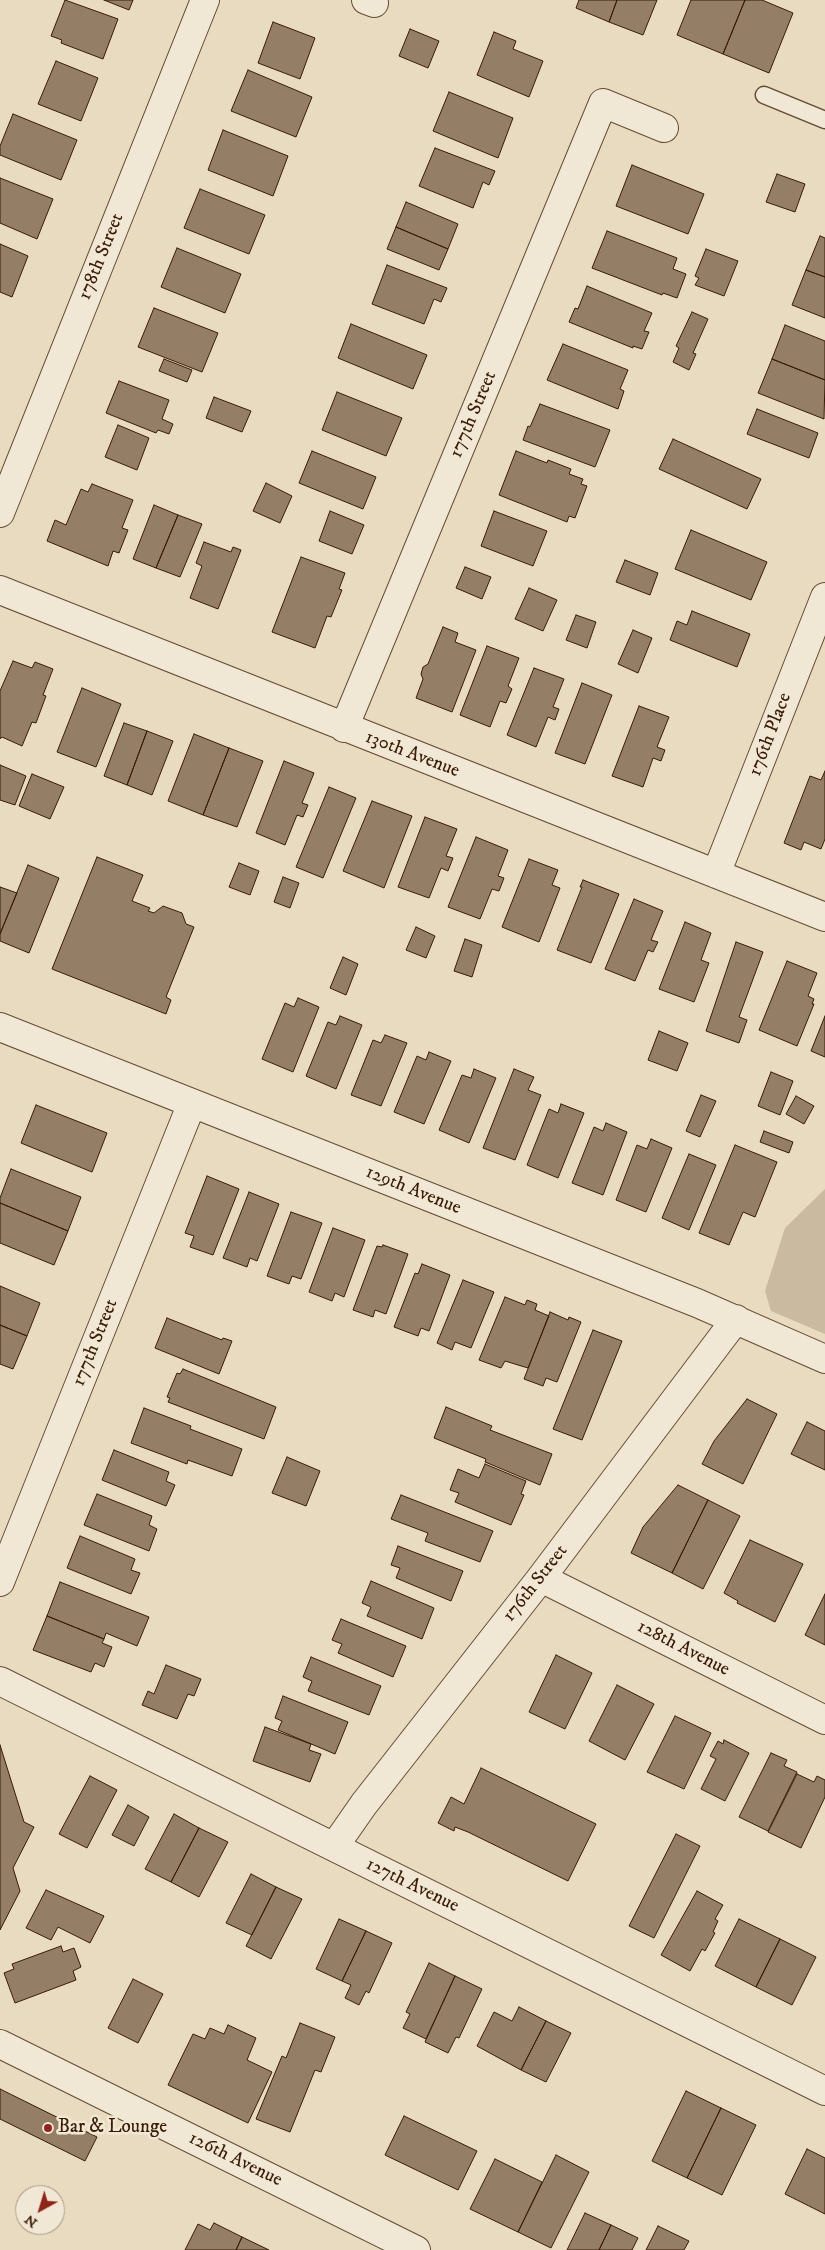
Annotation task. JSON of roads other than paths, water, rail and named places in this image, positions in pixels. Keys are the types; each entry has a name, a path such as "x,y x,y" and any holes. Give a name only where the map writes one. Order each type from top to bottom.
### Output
{"street":[{"name":"178th Street","path":"0,513 205,0"},
{"name":"177th Street","path":"344,728 603,103 664,128"},
{"name":"130th Avenue","path":"0,590 344,728 825,917"},
{"name":"176th Place","path":"716,874 825,597"},
{"name":"129th Avenue","path":"0,1027 736,1319 825,1359"},
{"name":"177th Street","path":"0,1582 192,1103"},
{"name":"176th Street","path":"334,1847 364,1804 541,1578 736,1319"},
{"name":"128th Avenue","path":"541,1578 825,1720"},
{"name":"127th Avenue","path":"0,1681 825,2091"},
{"name":"126th Avenue","path":"0,2044 416,2250"}],"lane":[{"path":"764,95 825,120"}],"place":[{"name":"Bar & Lounge","path":"48,2128"}]}
